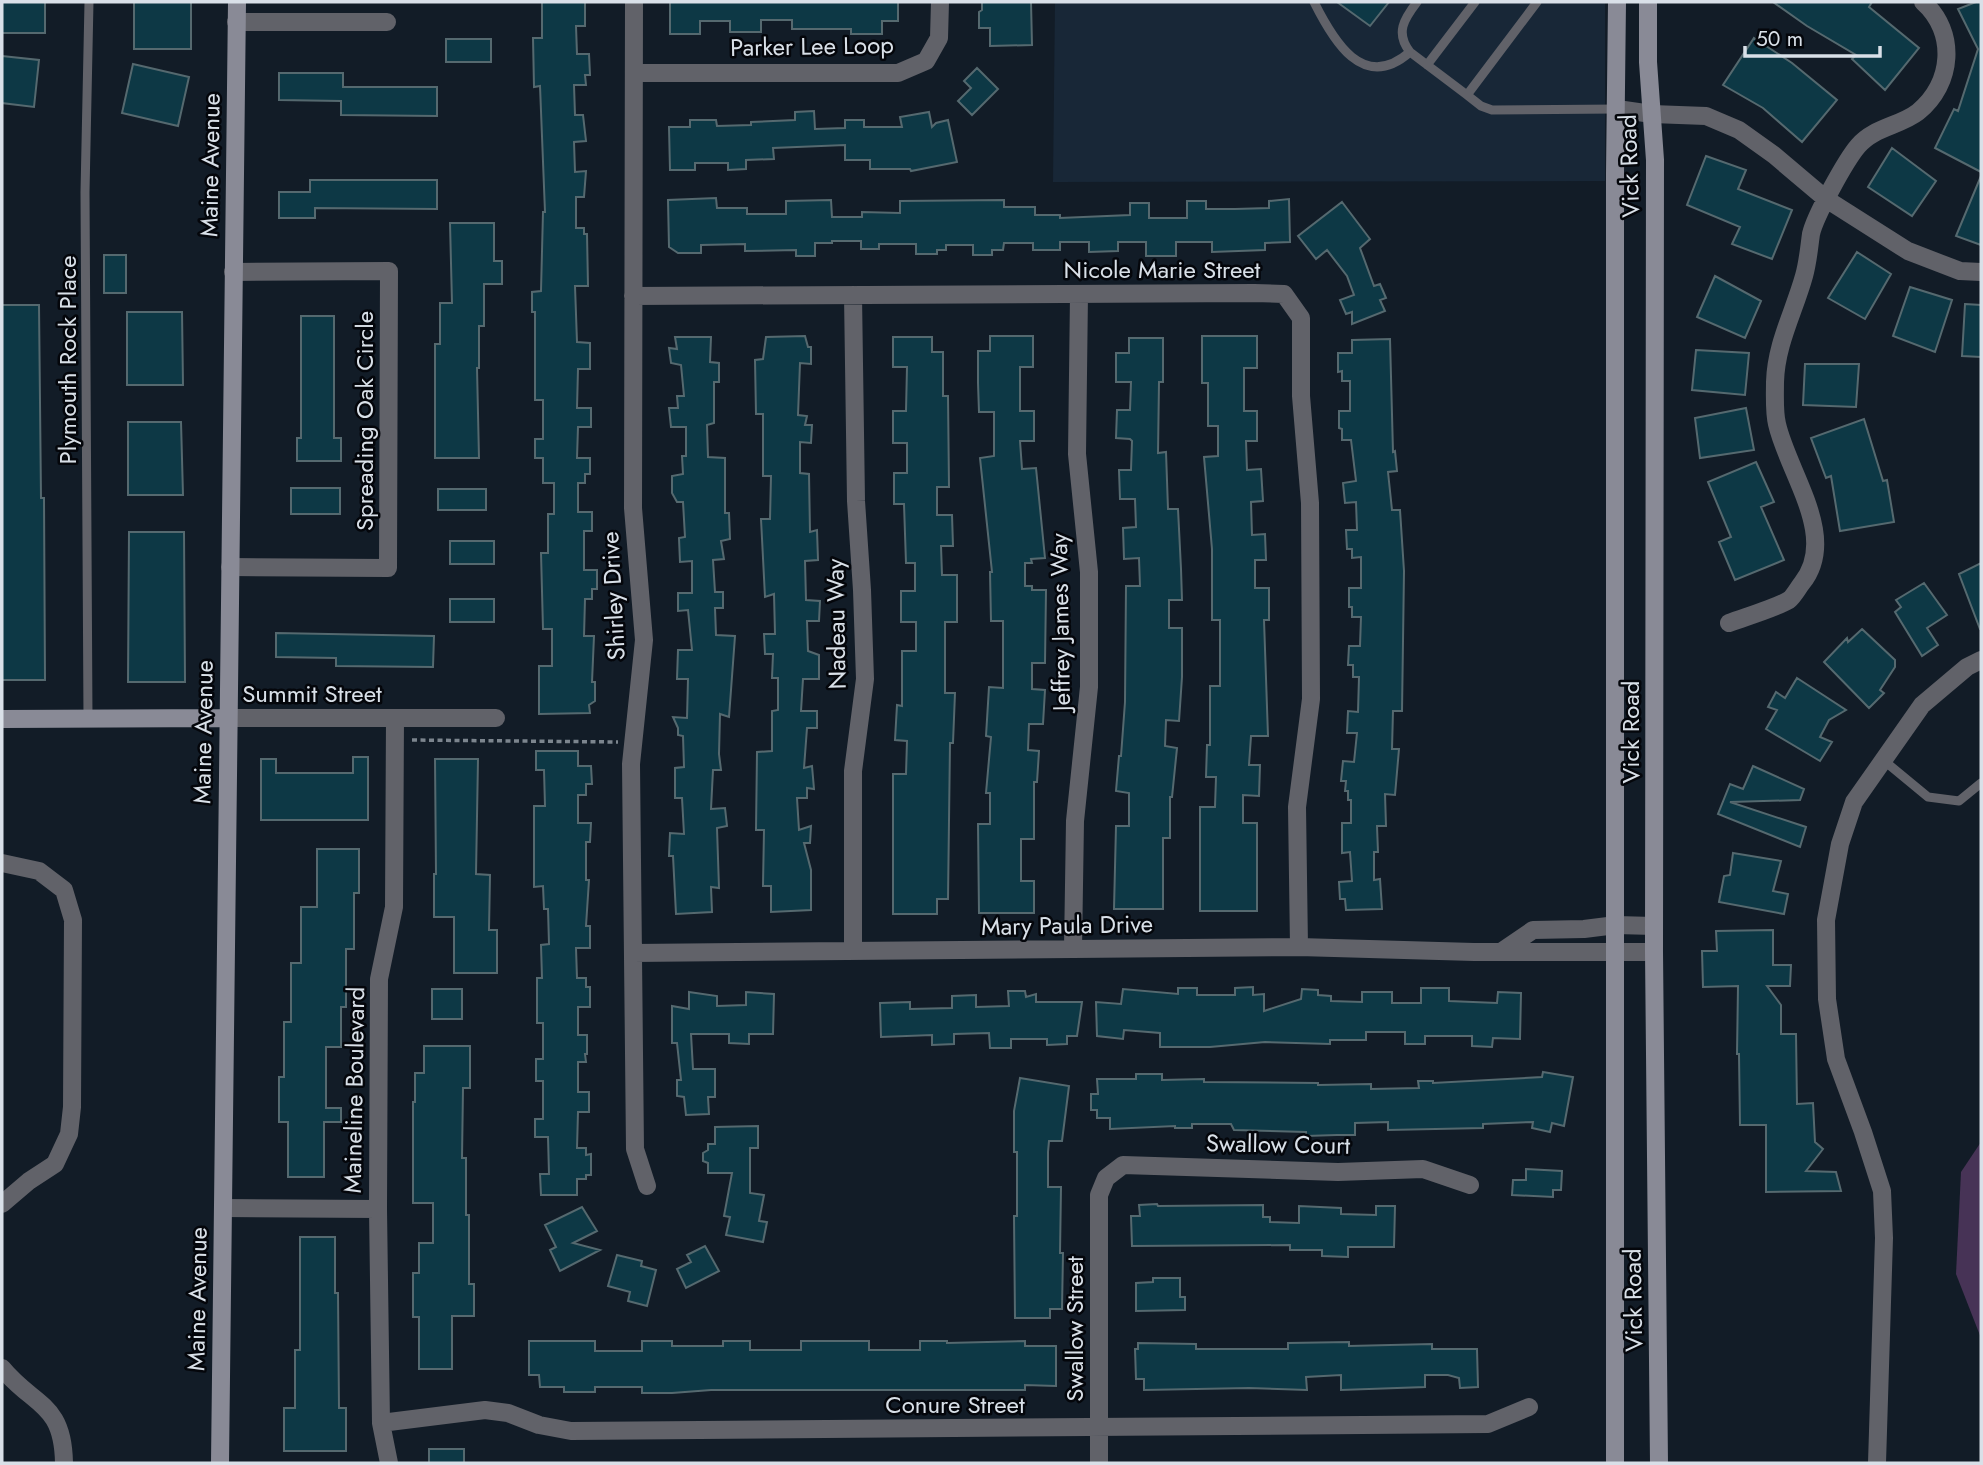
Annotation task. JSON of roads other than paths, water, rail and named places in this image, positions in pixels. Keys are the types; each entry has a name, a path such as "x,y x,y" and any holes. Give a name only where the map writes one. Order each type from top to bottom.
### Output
{"street":[{"name":"Maine Avenue","path":"220,1463 237,2"},
{"name":"Shirley Drive","path":"634,2 633,508 644,640 631,764 635,1149 647,1186"},
{"name":"Parker Lee Loop","path":"634,73 898,73 926,61 939,38 940,2"},
{"name":"Vick Road","path":"1615,1463 1617,2"},
{"name":"Vick Road","path":"1648,2 1648,62 1655,160 1654,952 1659,1463"},
{"path":"1729,623 1789,599 1807,576 1817,551 1814,522 1789,464 1776,422 1775,380 1779,344 1805,273 1812,230 1826,199 1859,145 1877,131 1917,113 1939,89 1947,63 1944,34 1931,9 1923,2"},
{"path":"236,22 387,22"},
{"path":"1617,109 1652,114 1706,116 1739,130 1774,155 1826,199 1908,251 1960,271 1981,272"},
{"name":"Spreading Oak Circle","path":"230,567 388,568 388,271 233,272"},
{"name":"Jeffrey James Way","path":"1073,949 1075,821 1089,687 1089,572 1077,454 1079,294"},
{"name":"Nadeau Way","path":"853,295 856,501 865,679 853,771 853,951"},
{"name":"Nicole Marie Street","path":"633,296 1284,295 1301,318 1301,396 1310,503 1311,698 1297,807 1299,947"},
{"path":"1877,1463 1884,1238 1882,1191 1836,1059 1827,999 1826,920 1840,844 1854,802 1922,705 1967,667 1981,660"},
{"name":"Maineline Boulevard","path":"389,1463 381,1423 377,1209 379,979 394,907 395,718"},
{"name":"Summit Street","path":"2,719 496,718"},
{"path":"2,863 39,871 64,890 73,920 73,933 72,1107 69,1134 55,1164 2,1204"},
{"path":"1501,952 1533,930 1616,925 1654,926"},
{"name":"Mary Paula Drive","path":"633,953 1299,947 1501,952 1654,952"},
{"name":"Swallow Court","path":"1099,1195 1106,1178 1123,1165 1338,1172 1423,1169 1470,1185"},
{"name":"Swallow Street","path":"1099,1195 1099,1463"},
{"path":"223,1208 377,1209"},
{"path":"2,1368 57,1420 64,1446 64,1463"},
{"name":"Conure Street","path":"381,1423 485,1410 508,1413 539,1425 571,1431 1488,1424 1529,1407"}],"lane":[{"name":"Plymouth Rock Place","path":"88,718 85,192 89,2"},
{"path":"1314,2 1329,33 1341,48 1357,60 1384,68 1400,62 1410,52"},
{"path":"1417,2 1405,18 1402,28 1404,45 1481,106 1492,110 1617,109"},
{"path":"1427,65 1475,2"},
{"path":"1467,94 1537,2"},
{"path":"1882,759 1928,797 1959,801 1981,783"}]}
